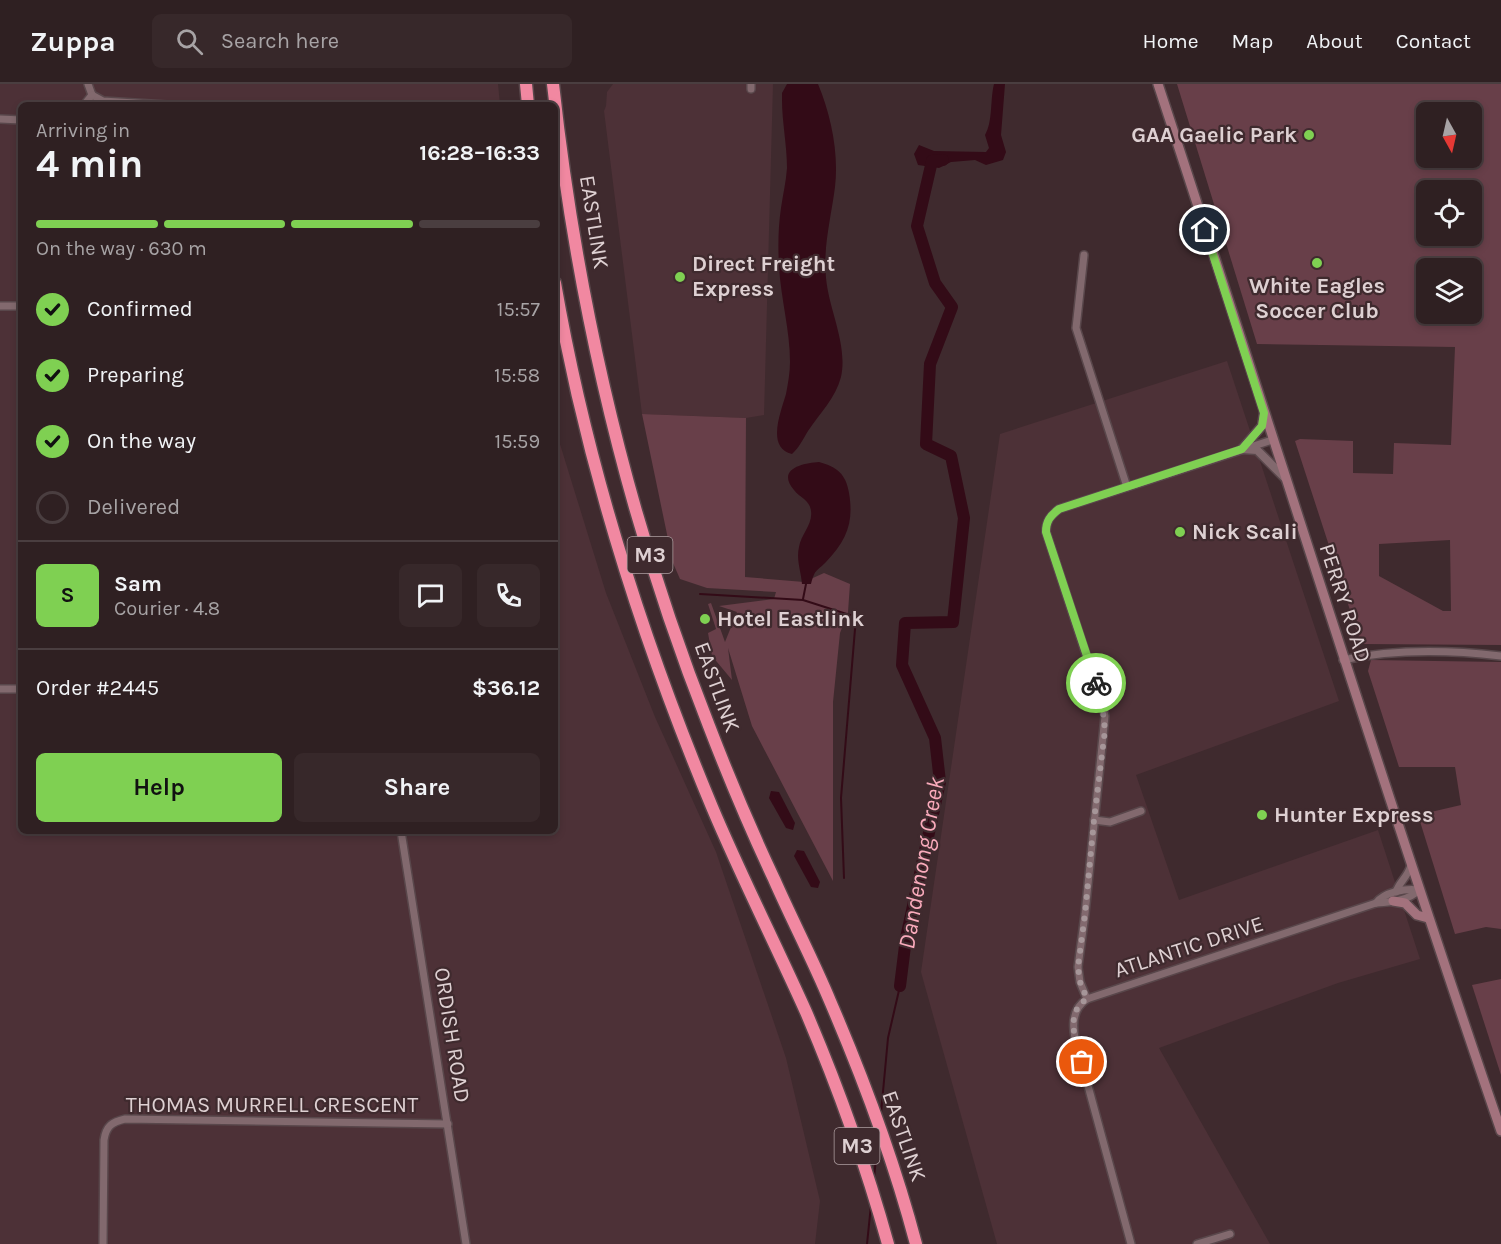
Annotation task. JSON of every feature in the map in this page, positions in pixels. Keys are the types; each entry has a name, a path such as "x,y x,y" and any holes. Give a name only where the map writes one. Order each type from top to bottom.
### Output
{"highway":[{"path":"526,84 528,102"},
{"name":"EASTLINK","path":"554,84 556,102"},
{"name":"EASTLINK","path":"558,115 572,223 594,342 620,449 650,557 685,660 744,812 831,1001 865,1086 916,1244"},
{"name":"M3","path":"558,297 594,460 617,541 656,661 712,807 823,1054 866,1173 887,1242"}],"main road":[{"name":"PERRY ROAD","path":"1158,84 1343,660 1501,1131"},
{"path":"1395,897 1417,915 1428,918"}],"street":[{"path":"88,84 92,96 103,101 119,102"},
{"path":"87,102 92,96"},
{"path":"0,119 18,120"},
{"path":"1084,255 1076,328 1127,487"},
{"path":"0,306 18,306"},
{"path":"1242,449 1262,426 1264,413"},
{"path":"1131,1244 1073,1029 1076,1010 1087,999 1080,982 1078,967 1105,716 1046,532 1046,524 1050,516 1059,509 1272,440"},
{"path":"1242,449 1257,450 1285,478"},
{"path":"1343,660 1366,655 1437,652 1501,656"},
{"path":"0,688 18,689"},
{"path":"1094,820 1110,822 1141,811"},
{"name":"ORDISH ROAD","path":"401,834 466,1244"},
{"path":"1395,897 1398,884 1408,876 1412,866"},
{"name":"ATLANTIC DRIVE","path":"1087,999 1376,903 1395,897 1412,896 1419,890"},
{"name":"THOMAS MURRELL CRESCENT","path":"103,1244 104,1140 106,1131 116,1121 125,1119 448,1124"},
{"path":"1197,1244 1230,1234"}],"shaded area":[{"path":"0,84 498,84 500,102 18,102 18,834 558,834 558,438 606,593 655,717 716,852 786,1058 820,1201 815,1244 0,1244"},
{"path":"613,84 773,84 764,415 746,418 642,414 604,111 607,92"},
{"path":"787,84 818,84 833,134 836,174 825,266 842,353 841,377 835,392 792,454 779,444 777,436 790,366 789,339 778,253 780,215 787,168 782,93"},
{"path":"994,84 1005,84 1001,135 1006,152 1003,160 986,165 975,160 951,162 939,168 918,165 914,154 919,145 934,151 986,152 989,148 985,135 988,129"},
{"path":"1177,84 1501,84 1501,645 1361,644 1295,441 1300,439 1353,441 1353,473 1393,474 1394,443 1451,445 1455,347 1257,344","holes":["1450,540 1451,611 1443,611 1379,576 1379,544"]},
{"path":"1227,361 1339,701 1136,775 1179,900 1378,830 1420,959 1338,983 1159,1048 1270,1244 997,1244 921,972 1000,434"},
{"path":"642,414 746,418 745,577 804,582 824,573 850,584 848,612 840,633 833,702 833,881 752,726 728,648 732,680 712,656 708,633 716,629 708,604 711,603 725,642 737,612 719,606 774,599 776,592 707,588 680,579 673,563"},
{"path":"819,462 836,469 846,481 850,503 849,522 844,538 826,562 816,571 811,584 802,584 798,552 811,511 807,502 789,483 788,477 790,472 799,466"},
{"path":"1371,660 1501,662 1501,929 1486,927 1455,934 1418,815 1461,805 1455,767 1399,767 1368,671"},
{"path":"771,791 779,792 795,823 793,830 786,828 769,798"},
{"path":"797,850 804,851 820,882 818,888 811,887 794,856"},
{"path":"1501,979 1501,1075 1472,985"}],"waterway":[{"name":"Dandenong Creek","path":"900,986 906,938 940,782 935,738 902,665 905,623 953,622 964,518 951,456 926,444 930,364 952,307 935,283 917,226 932,161 943,160"},
{"path":"803,599 806,584"},
{"path":"700,594 803,600 856,617 841,798 844,878"},
{"name":"Dandenong Creek","path":"881,1113 888,1038 900,986"},
{"name":"Dandenong Creek","path":"874,1178 878,1139"},
{"name":"Dandenong Creek","path":"867,1244 871,1205"}],"way so far":[{"path":"1082,1062 1073,1029 1076,1010 1087,999 1077,974 1105,730 1105,716 1096,683"}],"place":[{"name":"GAA Gaelic Park","path":"1309,135"},
{"name":"White Eagles Soccer Club","path":"1317,263"},
{"name":"Direct Freight Express","path":"680,277"},
{"name":"Nick Scali","path":"1180,532"},
{"name":"Hotel Eastlink","path":"705,619"},
{"name":"Hunter Express","path":"1262,815"}],"route":[{"path":"1096,683 1046,532 1046,524 1050,516 1059,509 1242,449 1262,426 1264,413 1205,230"}]}
